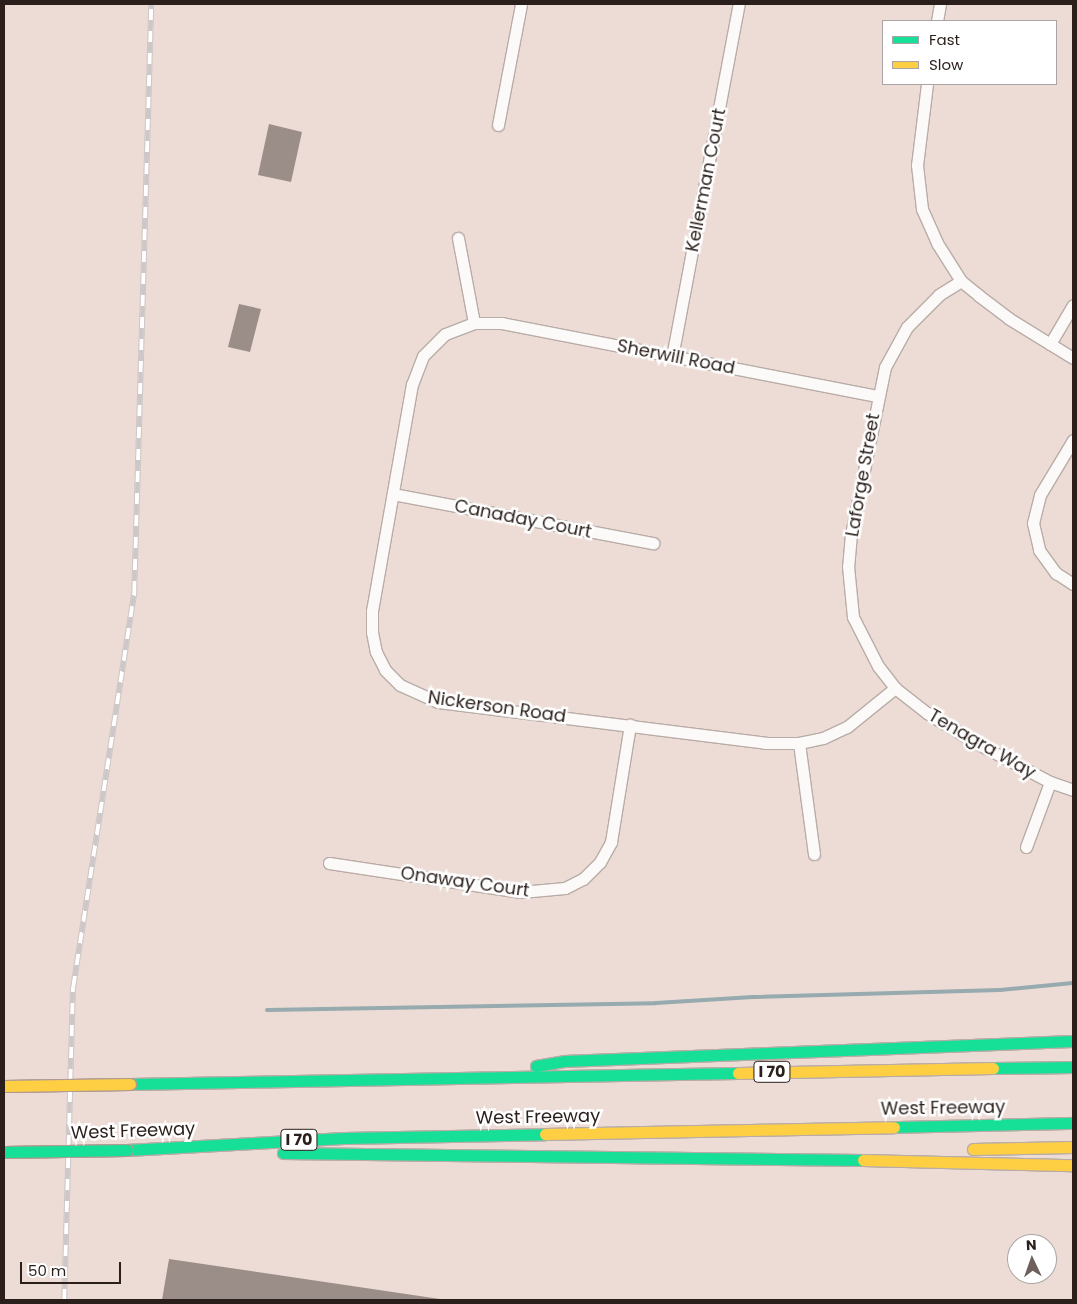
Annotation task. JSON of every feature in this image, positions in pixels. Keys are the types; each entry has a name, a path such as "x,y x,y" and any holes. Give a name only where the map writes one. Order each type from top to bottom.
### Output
{"highway":[{"path":"470,1077 564,1061 1073,1041"},
{"name":"I 70","path":"4,1086 1073,1067"},
{"name":"West Freeway","path":"4,1152 127,1150 344,1138 1073,1123"},
{"path":"724,1157 1073,1147"},
{"path":"127,1150 724,1157 1073,1165"}],"street":[{"path":"498,126 520,4"},
{"name":"Kellerman Court","path":"672,357 739,4"},
{"path":"937,20 940,4"},
{"path":"927,85 917,165 922,208 937,243 961,281 1008,318 1073,358"},
{"path":"458,238 474,322"},
{"name":"Laforge Street","path":"895,688 862,640 848,593 851,534 876,396 885,367 907,327 939,296 961,281"},
{"path":"1050,344 1073,305"},
{"name":"Sherwill Road","path":"474,322 502,323 876,396"},
{"name":"Nickerson Road","path":"474,322 445,334 423,356 412,384 372,611 372,632 380,661 400,685 438,702 765,743 799,743 823,738 847,727 895,688"},
{"path":"1073,440 1040,495 1033,523 1039,550 1056,573 1073,584"},
{"name":"Canaday Court","path":"393,494 653,543"},
{"name":"Tenagra Way","path":"895,688 927,713 1050,782 1073,790"},
{"name":"Onaway Court","path":"330,863 522,892 565,888 583,878 594,868 611,842 630,725"},
{"path":"799,743 814,854"},
{"path":"1026,847 1050,782"}],"building":[{"path":"269,124 302,132 291,182 258,175"},
{"path":"239,304 261,309 250,352 228,347"},
{"path":"169,1259 440,1299 440,1300 162,1300"}],"waterway":[{"path":"267,1010 656,1003 753,997 1000,990 1073,983"}],"railway":[{"path":"64,1300 73,987 134,592 151,4"}],"traffic: fast":[{"path":"536,1066 564,1061 1073,1041"},
{"path":"993,1068 1073,1067"},
{"path":"130,1084 738,1073"},
{"path":"894,1127 1073,1123"},
{"path":"127,1150 344,1138 545,1134"},
{"path":"4,1152 127,1150"},
{"path":"283,1153 863,1160"}],"traffic: slow":[{"path":"738,1073 993,1068"},
{"path":"4,1086 130,1084"},
{"path":"545,1134 894,1127"},
{"path":"973,1149 1073,1147"},
{"path":"863,1160 1073,1165"}]}
